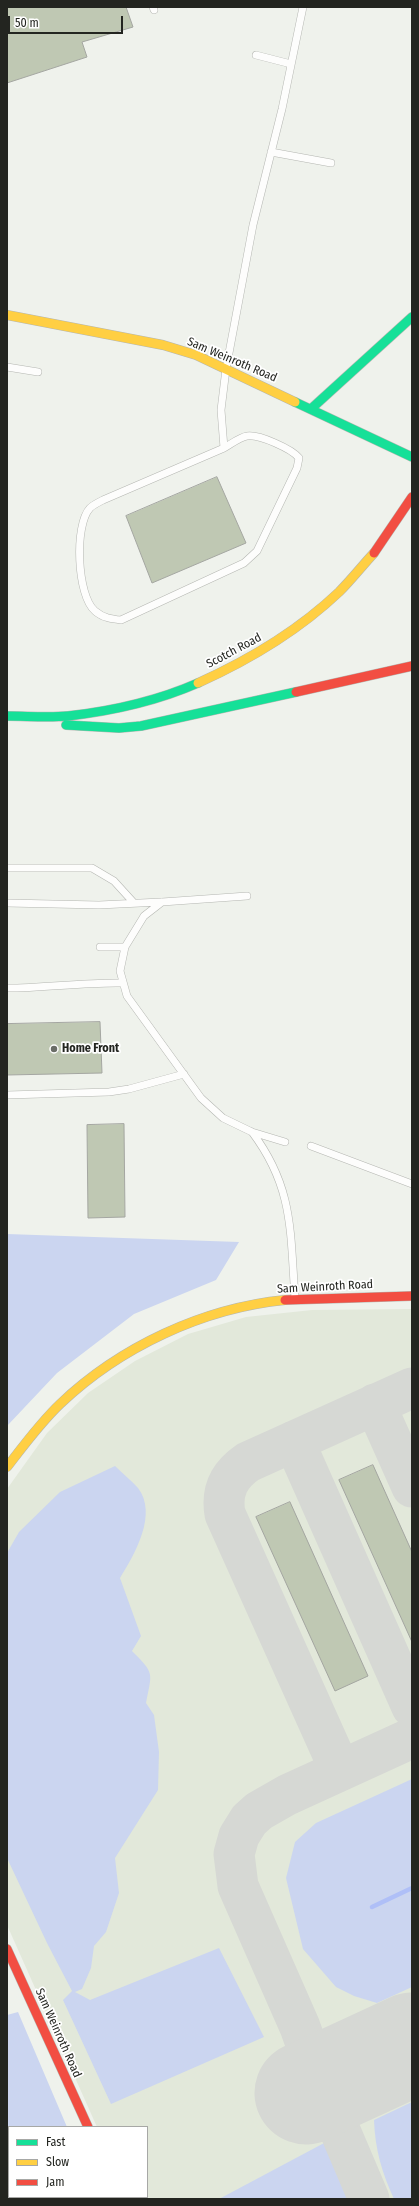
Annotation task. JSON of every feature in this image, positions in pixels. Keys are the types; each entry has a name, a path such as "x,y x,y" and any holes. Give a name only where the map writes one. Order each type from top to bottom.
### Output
{"street":[{"name":"Sam Weinroth Road","path":"7,314 163,345 196,355 312,408 412,457"},
{"path":"312,408 412,317"},
{"name":"Scotch Road","path":"7,716 83,715 120,708 169,694 206,680 241,663 280,640 339,592 388,534 412,497"},
{"path":"17,717 55,724 97,727 141,726 412,666"},
{"name":"Sam Weinroth Road","path":"7,1467 36,1429 65,1400 97,1374 126,1354 162,1335 200,1319 240,1308 295,1298 412,1296"},
{"name":"Sam Weinroth Road","path":"7,1949 88,2126"}],"lane":[{"path":"224,448 220,410 226,369 253,225 291,64 302,7"},
{"path":"256,55 291,64"},
{"path":"271,152 330,163"},
{"path":"7,367 38,372"},
{"path":"247,436 258,437 293,451 299,458 297,468 258,551 244,563 121,620 108,619 94,611 85,595 80,563 82,525 90,508 103,500 224,448 247,436"},
{"path":"7,868 92,868 114,881 134,903"},
{"path":"7,903 134,903 247,896"},
{"path":"162,902 144,916 125,947 120,971 127,996 201,1098 223,1118 252,1132 285,1142"},
{"path":"100,947 125,947"},
{"path":"7,988 34,988 100,982 123,982"},
{"path":"7,1096 108,1092 129,1089 184,1074"},
{"path":"252,1132 274,1166 288,1205 295,1298"},
{"path":"311,1146 412,1184"}],"shaded area":[{"path":"7,1234 239,1242 216,1280 134,1314 57,1373 7,1426"},
{"path":"412,1309 412,2199 132,2199 148,2198 148,2126 97,2126 7,1925 7,1489 47,1433 88,1393 135,1361 188,1334 246,1317 312,1310"},
{"path":"115,1466 138,1488 144,1498 146,1510 145,1522 138,1546 120,1578 141,1636 132,1651 145,1664 150,1674 150,1685 146,1703 154,1715 159,1752 158,1790 115,1858 119,1893 106,1932 94,1946 91,1968 82,1989 75,1992 90,2000 219,1948 264,2037 111,2104 63,2000 72,1991 47,1943 7,1858 7,1553 19,1532 60,1492"},
{"path":"412,1779 412,1987 377,2003 354,1996 336,1987 303,1949 286,1878 295,1842 316,1823"},
{"path":"18,2012 67,2126 8,2126 8,2198 95,2199 7,2199 7,2015"},
{"path":"412,2102 412,2199 394,2199 380,2161 374,2120"},
{"path":"326,2142 352,2199 219,2199"}],"building":[{"path":"7,7 126,7 133,27 82,42 87,57 7,83"},
{"path":"217,477 246,543 152,583 126,516"},
{"name":"Home Front","path":"100,1022 102,1073 7,1075 7,1024"},
{"path":"124,1124 125,1217 88,1218 87,1125"},
{"path":"373,1465 412,1552 412,1642 339,1480"},
{"path":"290,1502 368,1676 335,1691 256,1517"}],"waterway":[{"path":"372,1907 412,1888"}],"taxiway":[{"path":"340,1770 225,1514 224,1498 231,1478 248,1462 412,1388"},
{"path":"375,1404 412,1487"},
{"path":"294,1441 412,1707"},
{"path":"369,2199 321,2086 300,2027 238,1886 234,1854 239,1836 249,1820 259,1811 287,1795 412,1738"}],"runway":[{"path":"306,2093 412,2044"}],"traffic: fast":[{"path":"312,408 412,317"},
{"path":"295,402 412,457"},
{"path":"7,716 60,717 85,714 150,700 198,683"},
{"path":"66,725 119,728 141,726 296,692"}],"traffic: slow":[{"path":"7,315 163,345 196,355 295,402"},
{"path":"198,683 236,665 290,632 339,592 374,553"},
{"path":"7,1467 39,1426 60,1404 84,1383 136,1348 194,1321 254,1304 285,1300"}],"traffic: jam":[{"path":"374,553 412,497"},
{"path":"296,692 412,666"},
{"path":"285,1300 412,1296"},
{"path":"7,1949 88,2126"}],"place":[{"name":"Home Front","path":"54,1049"}]}
